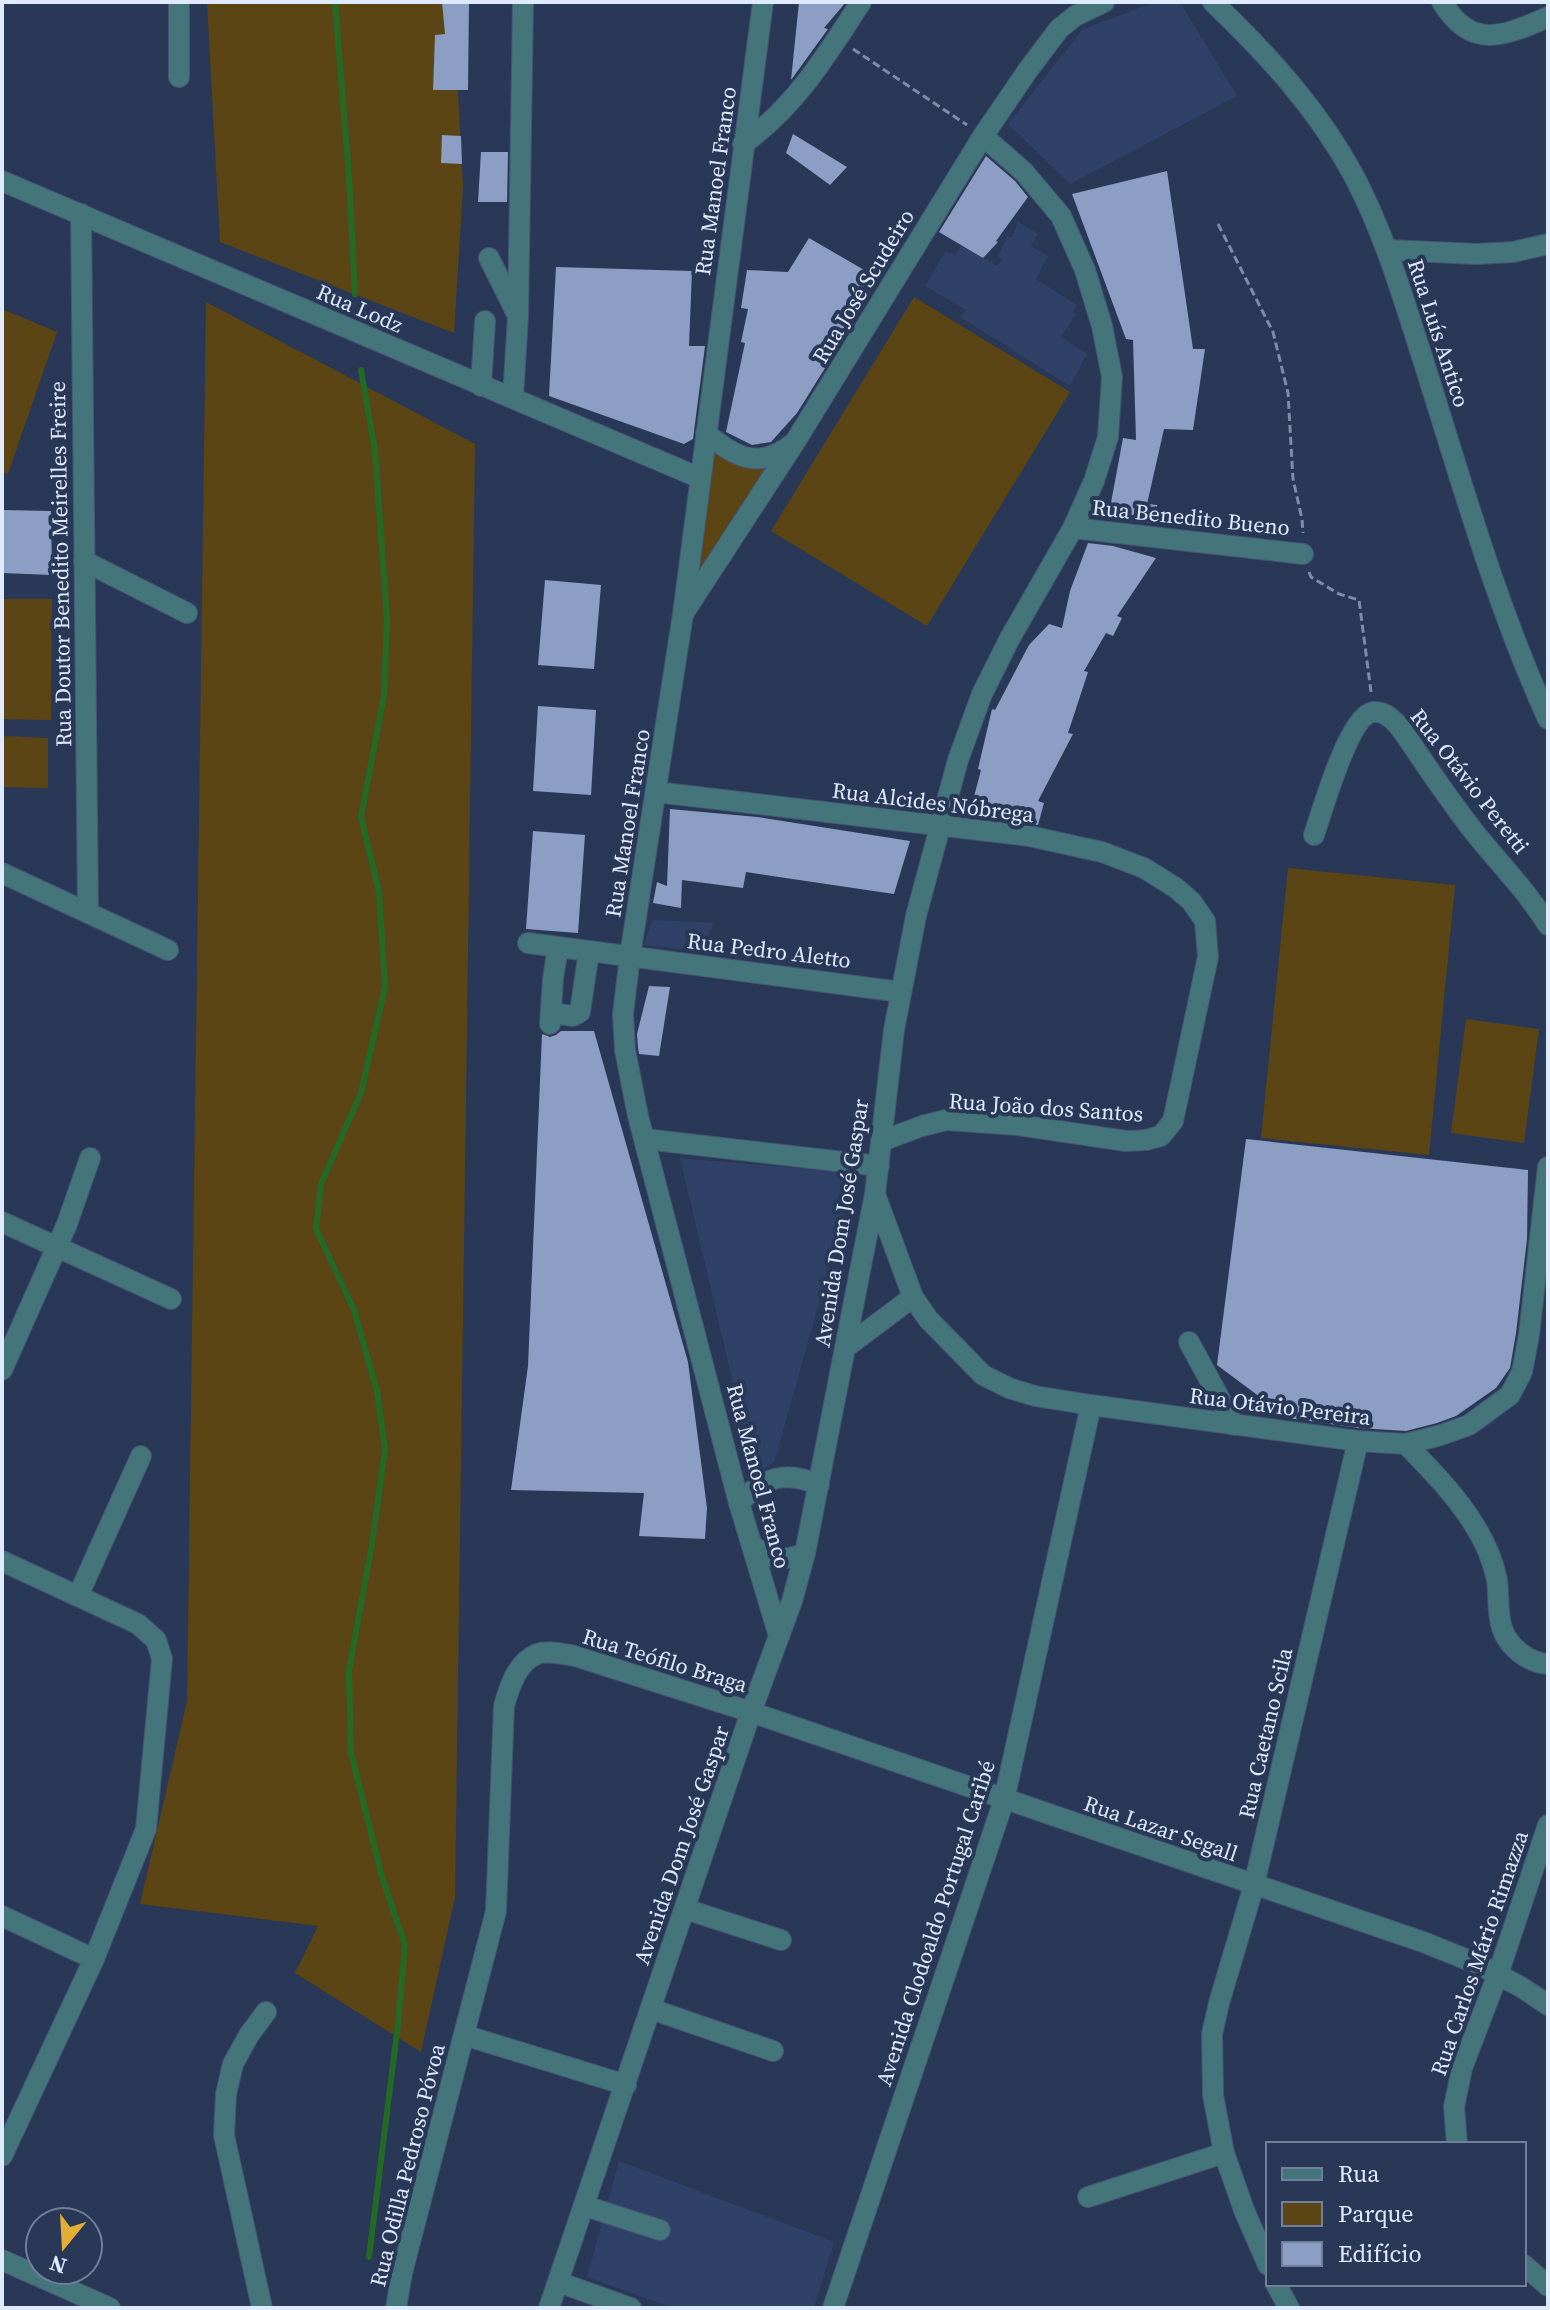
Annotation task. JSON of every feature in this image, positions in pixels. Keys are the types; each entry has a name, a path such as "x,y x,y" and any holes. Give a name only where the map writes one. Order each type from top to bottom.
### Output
{"street":[{"path":"179,2 179,77"},
{"path":"513,398 518,316 523,2"},
{"name":"Rua Manoel Franco","path":"763,2 683,614 623,1014 625,1050 638,1116 739,1503 779,1636"},
{"path":"743,144 767,126 801,91 861,2"},
{"name":"Rua José Scudeiro","path":"683,614 795,442 983,136 1028,70 1059,29 1075,16 1104,2"},
{"name":"Rua Luís Antico","path":"1213,2 1257,44 1324,127 1354,176 1388,250 1508,624 1548,719"},
{"path":"1442,2 1457,22 1483,36 1500,36 1548,17"},
{"name":"Avenida Dom José Gaspar","path":"549,2308 751,1712 792,1601 805,1553 875,1194 901,992 916,916 958,760 982,694 1073,528 1094,481 1108,437 1112,377 1102,326 1085,270 1061,216 1024,172 983,136"},
{"name":"Rua Lodz","path":"2,181 700,478"},
{"name":"Rua Doutor Benedito Meirelles Freire","path":"81,214 88,913"},
{"path":"1388,250 1477,254 1513,252 1548,244"},
{"path":"489,258 518,316"},
{"path":"481,386 485,321"},
{"path":"706,433 720,445 748,458 763,459 778,455 795,442"},
{"name":"Rua Benedito Bueno","path":"1073,528 1303,554"},
{"path":"84,561 187,613"},
{"name":"Rua Otávio Peretti","path":"1314,835 1353,730 1363,716 1374,712 1386,715 1396,722 1479,838 1516,880 1548,925"},
{"name":"Rua Alcides Nóbrega","path":"656,792 1029,836 1102,852 1144,868 1176,888 1191,901 1205,921 1208,957 1173,1121 1161,1136"},
{"path":"2,873 168,950"},
{"name":"Rua Pedro Aletto","path":"528,943 901,992"},
{"path":"558,947 550,1018 573,1016 580,1012 589,951"},
{"name":"Rua João dos Santos","path":"882,1141 946,1120 1018,1125 1126,1141 1161,1136"},
{"path":"645,1139 879,1166"},
{"path":"2,1370 57,1248 90,1158"},
{"path":"1548,1167 1541,1292 1522,1372 1510,1395 1469,1425 1406,1444 1473,1522 1488,1550 1497,1579 1502,1629 1507,1637 1524,1656 1548,1664"},
{"name":"Rua Otávio Pereira","path":"875,1194 913,1297 928,1319 983,1375 1009,1388 1035,1396 1091,1405 1358,1441 1406,1444"},
{"path":"2,1222 171,1299"},
{"path":"845,1348 913,1297"},
{"path":"1189,1342 1234,1425"},
{"name":"Avenida Clodoaldo Portugal Caribé","path":"833,2308 1004,1800 1091,1405"},
{"name":"Rua Caetano Scila","path":"1266,2260 1224,2153 1213,2095 1212,2034 1254,1885 1358,1441"},
{"path":"78,1596 141,1456"},
{"path":"739,1503 756,1486 774,1479 796,1477 819,1485"},
{"path":"752,1545 764,1555 777,1559 794,1558 805,1553"},
{"path":"2,1561 138,1624 156,1640 162,1659 146,1829 94,1959 2,2156"},
{"name":"Rua Teófilo Braga","path":"522,1666 537,1654 575,1656 751,1712"},
{"name":"Rua Odilla Pedroso Póvoa","path":"396,2308 402,2273 496,1911 504,1706 510,1684 522,1666"},
{"name":"Rua Lazar Segall","path":"751,1712 1426,1943 1498,1974 1548,2005"},
{"name":"Rua Carlos Mário Rimazza","path":"1457,2142 1454,2107 1462,2068 1498,1974 1548,1825"},
{"path":"685,1909 781,1940"},
{"path":"2,1916 94,1959"},
{"path":"651,2009 773,2051"},
{"path":"258,2304 224,2135 226,2094 233,2064 266,2012"},
{"path":"464,2035 626,2085"},
{"path":"1088,2197 1224,2153"},
{"path":"585,2206 660,2230"},
{"path":"2,2260 110,2308"},
{"path":"1526,2267 1548,2286"},
{"path":"558,2282 631,2308"},
{"path":"1277,2286 1289,2308"}],"path":[{"path":"838,39 983,136"},
{"path":"1218,224 1273,332 1288,393 1293,479 1302,519 1303,554 1311,577 1339,594 1359,600 1374,712"}],"shaded area":[{"path":"1155,2 1180,2 1237,96 1070,184 1008,124 1083,29"},
{"path":"1018,222 1038,234 1031,246 1048,256 1036,279 1077,305 1072,312 1076,314 1061,337 1087,354 1070,386 960,317 966,310 925,286 946,251 956,255 961,245 997,266 1002,260 998,257 1007,236 1012,238"},
{"path":"652,920 714,923 700,951 644,945"},
{"path":"680,1158 855,1173 777,1453 774,1462 763,1470 752,1464"},
{"path":"619,2161 834,2242 814,2308 673,2308 587,2277"}],"green space":[{"path":"207,2 453,2 463,186 454,333 220,242"},
{"path":"914,297 1070,392 927,626 771,531"},
{"path":"206,302 475,444 455,1897 421,2052 295,1973 318,1926 140,1904 187,1701"},
{"path":"2,309 57,332 8,474 2,472"},
{"path":"710,450 769,467 699,574"},
{"path":"2,599 52,599 51,720 2,719"},
{"path":"2,736 48,738 48,788 2,787"},
{"path":"1288,868 1455,885 1429,1155 1261,1138"},
{"path":"1466,1019 1539,1029 1524,1143 1451,1133"}],"building":[{"path":"442,2 469,2 468,90 433,90 435,35 445,34"},
{"path":"799,2 846,2 824,28 828,29 791,80"},
{"path":"793,134 847,167 830,185 786,153"},
{"path":"442,135 461,136 462,164 441,163"},
{"path":"481,152 508,152 507,202 478,202"},
{"path":"986,156 1028,197 998,242 983,258 939,232"},
{"path":"1167,171 1193,349 1205,349 1193,430 1164,429 1147,504 1157,505 1157,524 1108,519 1123,438 1136,440 1133,340 1126,339 1072,194"},
{"path":"809,238 878,278 797,413 771,442 752,445 726,432 745,343 741,342 748,309 741,308 747,270 788,272"},
{"path":"556,267 692,271 689,346 705,346 693,439 684,444 549,396"},
{"path":"2,510 51,511 52,575 2,573"},
{"path":"1088,543 1113,546 1156,558 1117,616 1122,618 1113,636 1106,633 1084,671 1088,672 1068,733 1073,734 1038,801 1044,803 1038,825 970,812 992,709 995,710 1029,645 1049,624 1062,628 1070,591"},
{"path":"545,580 601,585 594,669 538,665"},
{"path":"538,706 596,710 591,795 533,791"},
{"path":"670,809 757,817 910,841 894,894 746,872 743,888 682,880 681,908 653,903 657,882 667,886"},
{"path":"533,831 585,835 578,933 526,929"},
{"path":"649,986 670,987 659,1056 639,1054 638,1048 637,1034"},
{"path":"561,1031 594,1031 688,1362 707,1508 705,1539 639,1536 644,1493 511,1490 528,1366 542,1034 550,1037"},
{"path":"1246,1139 1528,1170 1527,1239 1516,1333 1510,1368 1496,1388 1456,1416 1437,1423 1406,1431 1359,1428 1288,1418 1217,1365"}],"waterway":[{"path":"335,2 355,294"},
{"path":"361,370 375,451 387,619 384,695 361,817 379,892 385,987 361,1093 321,1184 316,1229 354,1310 377,1391 385,1449 372,1544 349,1670 351,1753 382,1877 405,1945 369,2257"}]}
